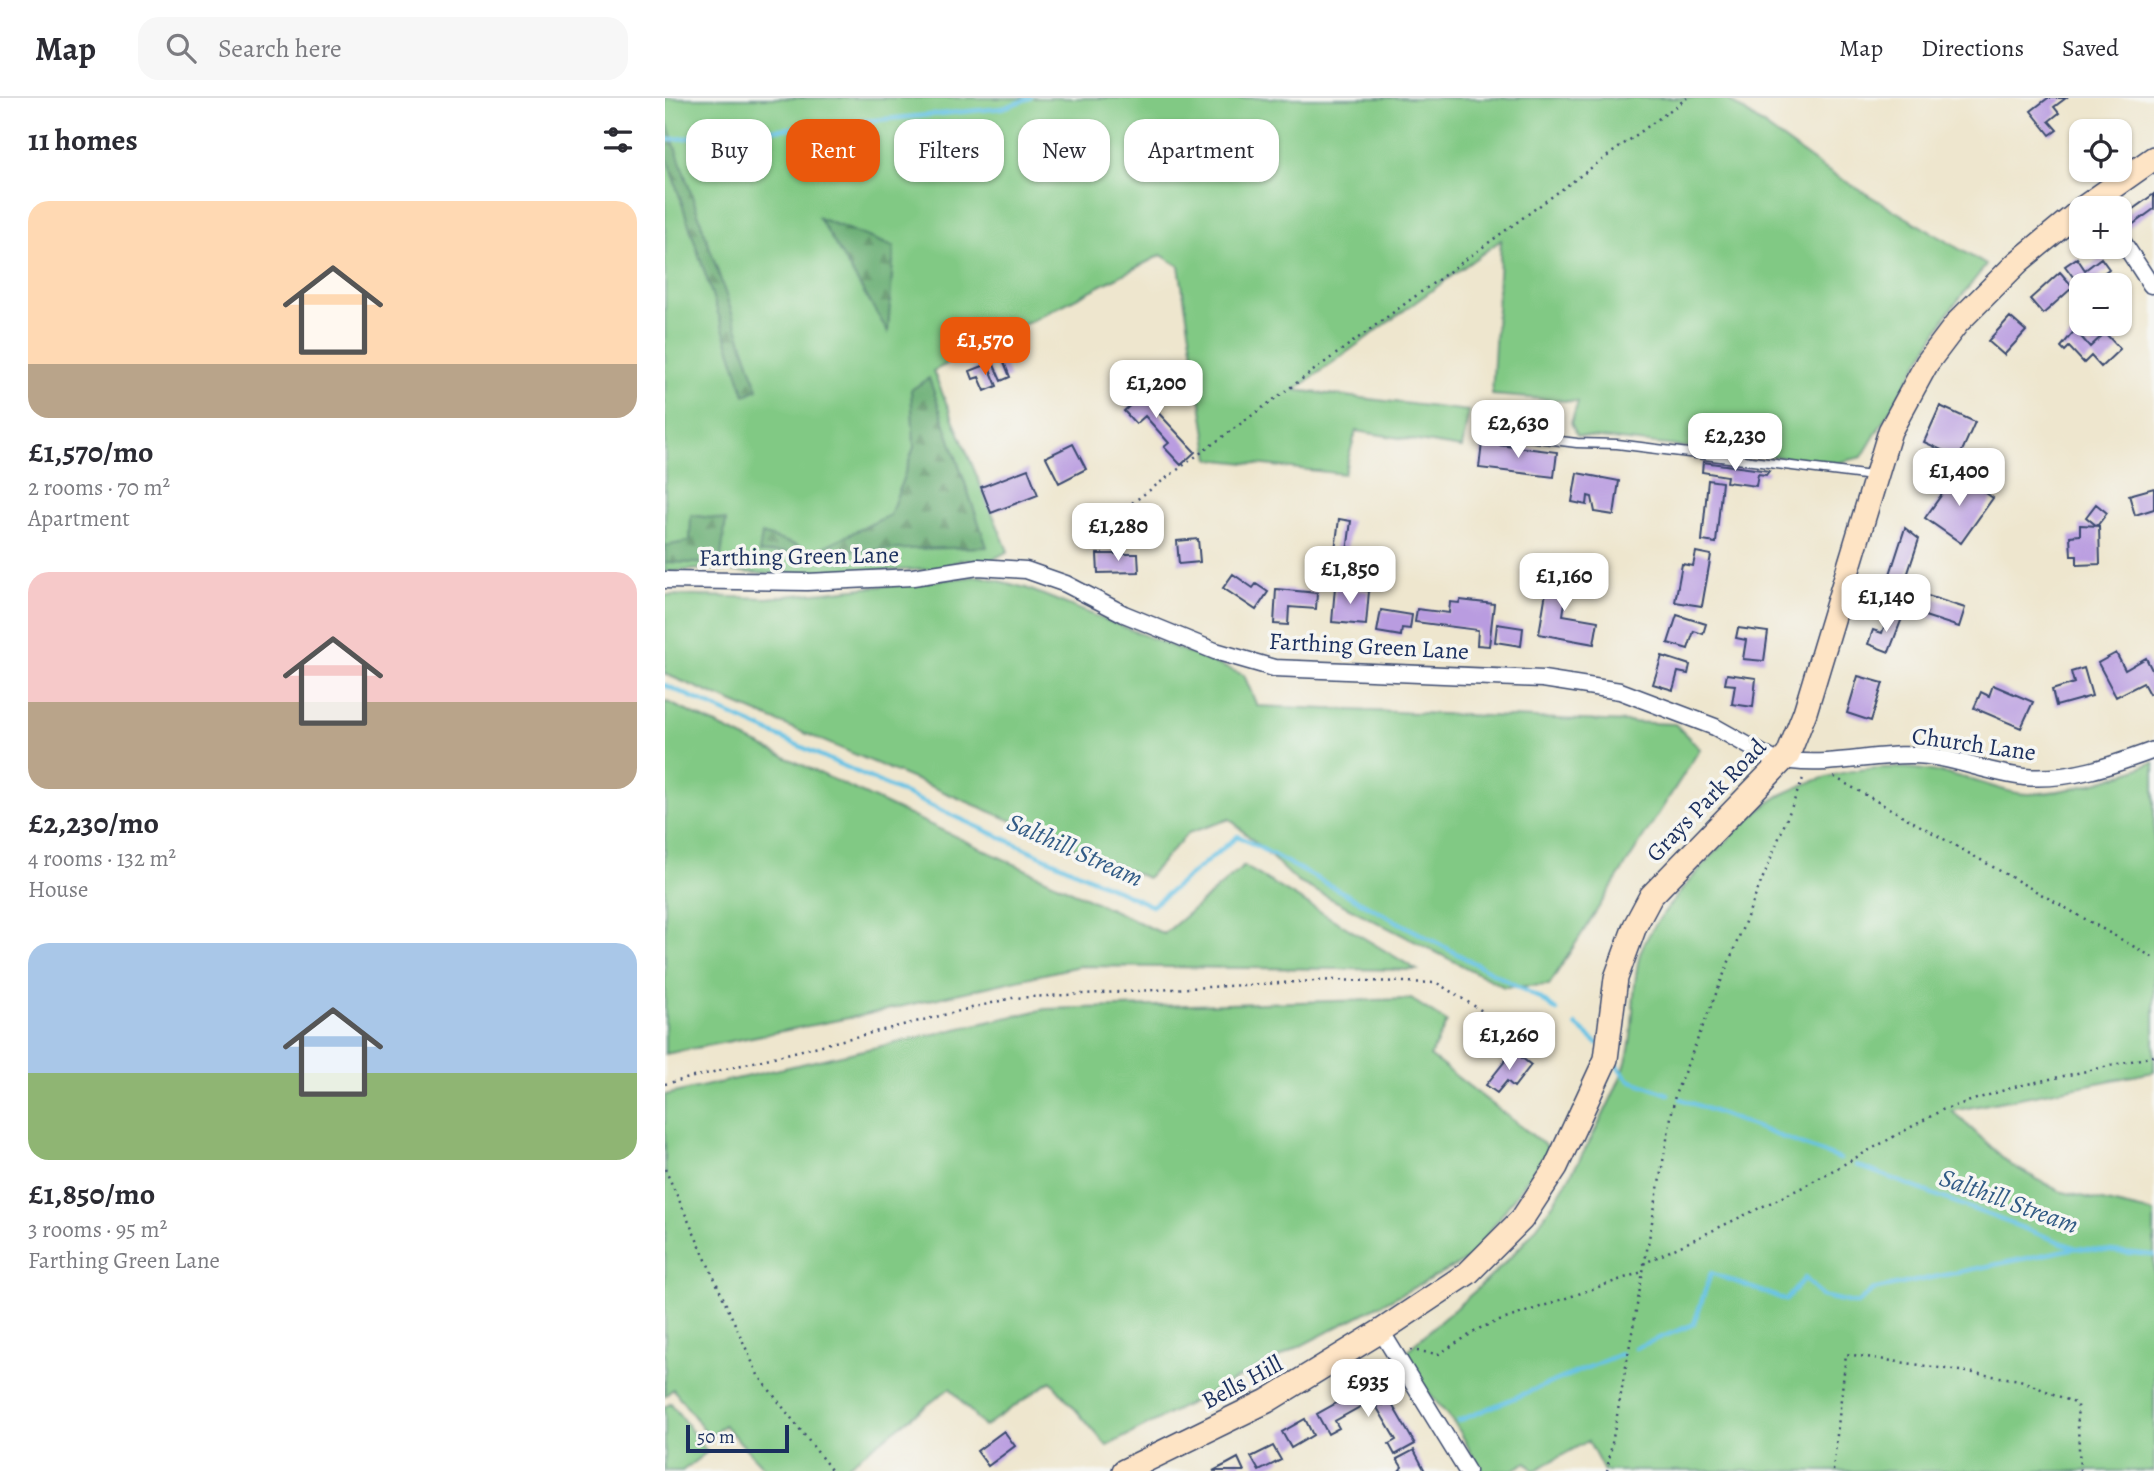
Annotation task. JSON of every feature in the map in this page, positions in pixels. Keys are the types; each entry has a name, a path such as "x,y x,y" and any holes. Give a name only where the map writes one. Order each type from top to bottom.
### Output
{"main road":[{"name":"Grays Park Road","path":"2103,196 2154,158"},
{"name":"Grays Park Road","path":"1387,1340 1468,1273 1522,1219 1556,1167 1607,1059 1616,978 1635,926 1651,896 1783,759 1805,712 1890,431 1927,363 1958,322 2018,262 2069,222"},
{"name":"Bells Hill","path":"1124,1471 1387,1340"}],"street":[{"path":"2132,256 2151,285"},
{"name":"Farthing Green Lane","path":"665,580 807,582 913,577 978,566 1026,570 1066,584 1124,614 1215,651 1274,668 1543,679 1620,691 1715,727 1783,759"},
{"name":"Church Lane","path":"1783,759 1809,763 1911,754 2025,777 2061,776 2113,765 2154,750"},
{"path":"1387,1340 1467,1471"}],"lane":[{"path":"1488,432 1577,443 1617,444 1875,477"}],"path":[{"path":"1132,503 1687,98"},
{"path":"1607,1471 1675,1095 1809,763"},
{"path":"1833,777 2154,958"},
{"path":"665,1084 1012,998 1332,980 1437,984 1521,1035 1553,1028"},
{"path":"1643,1264 1801,1188 1942,1110 2014,1087 2154,1056"},
{"path":"665,1169 758,1375 832,1471"},
{"path":"1387,1340 1439,1354 1482,1327 1642,1272"},
{"path":"1833,1471 1846,1354 2020,1380 2077,1404 2080,1471"}],"green space":[{"path":"665,98 1726,98 1823,168 1986,265 1948,313 1862,457 1837,463 1581,436 1577,435 1571,423 1578,402 1492,395 1501,240 1295,390 1469,411 1462,448 1356,431 1344,474 1210,459 1179,266 1161,255 933,371 1008,551 990,561 961,560 940,569 767,574 704,569 665,572"},
{"path":"665,117 758,389 745,395 665,152"},
{"path":"819,218 894,247 888,332"},
{"path":"929,378 987,547 759,553 762,534 815,551 890,515 914,447 911,390"},
{"path":"691,515 726,520 720,564 665,562 665,546 690,541"},
{"path":"980,576 1026,588 1244,675 1257,706 1675,724 1700,749 1549,985 1504,987 1298,882 1230,819 1188,833 1147,878 665,674 665,595 767,598"},
{"path":"665,701 1164,934 1244,866 1417,970 1079,966 864,1015 665,1054"},
{"path":"2154,762 2154,1072 1952,1111 2011,1165 2059,1191 2154,1213 2154,1471 1604,1471 1588,1441 1534,1471 1527,1462 1511,1471 1480,1471 1457,1427 1415,1372 1408,1350 1513,1254 1540,1223 1566,1183 1603,1116 1626,1061 1640,954 1662,916 1702,866 1767,804 1805,784 1848,772 1914,769 1961,777 2004,790 2029,794 2093,784"},
{"path":"1411,999 1447,1022 1430,1056 1550,1149 1469,1259 1107,1446 1051,1381 984,1427 950,1388 840,1471 767,1471 724,1425 710,1437 673,1389 665,1396 665,1095 1045,1009"},
{"path":"671,1403 707,1452 682,1471 665,1471 665,1407"}],"building":[{"path":"2048,98 2066,98 2054,107 2059,113 2049,121 2057,130 2050,135 2031,111"},
{"path":"2154,194 2154,209 2132,225 2132,210"},
{"path":"2078,259 2085,270 2102,259 2109,269 2104,273 2070,273 2065,266"},
{"path":"2060,272 2069,282 2069,291 2043,314 2030,299"},
{"path":"2010,317 2026,331 2004,355 1988,341"},
{"path":"2070,336 2080,336 2090,347 2102,336 2108,336 2120,349 2101,367 2091,356 2084,363 2069,347 2065,351 2061,347"},
{"path":"1002,343 1005,350 1000,352 1010,377 1001,381 987,349"},
{"path":"988,364 997,386 985,391 979,377 973,379 970,371"},
{"path":"1140,379 1159,400 1152,406 1195,452 1181,465 1164,447 1169,443 1145,416 1136,424 1124,411 1134,402 1125,392"},
{"path":"1940,406 1975,422 1959,458 1924,442"},
{"path":"1482,443 1557,452 1554,477 1479,468"},
{"path":"1073,444 1086,469 1059,483 1046,457"},
{"path":"1703,462 1769,471 1766,475 1758,474 1756,486 1726,482 1727,476 1702,472"},
{"path":"1028,469 1038,495 991,513 981,487"},
{"path":"1577,473 1619,481 1614,515 1595,512 1592,497 1588,496 1587,505 1572,502"},
{"path":"1957,473 1993,498 1961,543 1925,518"},
{"path":"1708,480 1722,482 1716,543 1702,541"},
{"path":"2154,488 2154,509 2135,515 2129,495"},
{"path":"2096,504 2107,513 2097,526 2086,517"},
{"path":"1339,519 1351,521 1344,575 1332,573"},
{"path":"2080,525 2099,526 2100,564 2077,565 2077,556 2071,556 2070,536 2080,535"},
{"path":"1905,528 1919,539 1903,588 1965,608 1959,627 1881,602"},
{"path":"1198,539 1200,562 1179,564 1177,541"},
{"path":"1696,552 1711,555 1702,606 1675,602 1682,564 1693,566"},
{"path":"1097,554 1138,554 1139,572 1098,573"},
{"path":"1550,568 1570,571 1563,615 1598,621 1594,644 1539,634"},
{"path":"1233,574 1253,588 1256,584 1268,592 1256,610 1223,588"},
{"path":"1335,587 1369,591 1366,625 1332,622"},
{"path":"1276,589 1317,593 1316,609 1289,607 1288,625 1274,624"},
{"path":"1460,600 1494,604 1489,646 1477,645 1478,630 1415,622 1417,609 1449,613 1450,602 1459,603"},
{"path":"1381,610 1412,615 1410,629 1402,628 1401,636 1377,632"},
{"path":"1889,613 1902,618 1889,652 1868,644 1873,630 1882,633"},
{"path":"1677,615 1706,624 1703,634 1694,631 1688,649 1668,643"},
{"path":"1497,624 1523,628 1521,646 1495,642"},
{"path":"1738,628 1768,632 1764,661 1743,659 1746,640 1736,638"},
{"path":"2116,653 2125,670 2146,658 2154,674 2154,691 2149,694 2143,683 2116,697 2098,663"},
{"path":"1662,656 1690,665 1688,674 1678,672 1673,690 1653,684"},
{"path":"2084,668 2092,696 2056,706 2052,690 2074,683 2071,672"},
{"path":"1727,674 1756,678 1753,707 1732,704 1735,685 1725,684"},
{"path":"1858,676 1883,683 1871,721 1847,713"},
{"path":"1993,685 2033,702 2021,728 1974,708 1981,692 1989,696"},
{"path":"1513,1051 1531,1065 1514,1087 1507,1081 1497,1093 1486,1085"},
{"path":"1360,1390 1364,1398 1383,1405 1390,1401 1415,1444 1395,1455 1389,1444 1396,1440 1376,1406 1367,1403 1335,1421 1339,1428 1328,1434 1317,1414"},
{"path":"1305,1419 1313,1435 1291,1448 1282,1432"},
{"path":"1004,1431 1015,1446 988,1466 977,1451"},
{"path":"1273,1446 1281,1460 1259,1471 1251,1457"},
{"path":"1414,1450 1425,1471 1399,1471 1402,1467 1397,1459"},
{"path":"1238,1458 1244,1471 1213,1471 1227,1464"}],"waterway":[{"path":"665,140 1003,108 1030,98"},
{"name":"Salthill Stream","path":"665,685 1152,906 1238,836 1541,999 1557,1011"},
{"name":"Salthill Stream","path":"1576,1025 1597,1043"},
{"name":"Salthill Stream","path":"1617,1066 1629,1080 1668,1094"},
{"name":"Salthill Stream","path":"1681,1099 1840,1159"},
{"name":"Salthill Stream","path":"1856,1165 2076,1248 2154,1255"},
{"path":"1635,1348 1694,1324 1711,1273 1786,1300 1805,1278 1821,1296 1857,1304 1872,1290 2076,1248"},
{"path":"1458,1421 1621,1354"}]}
